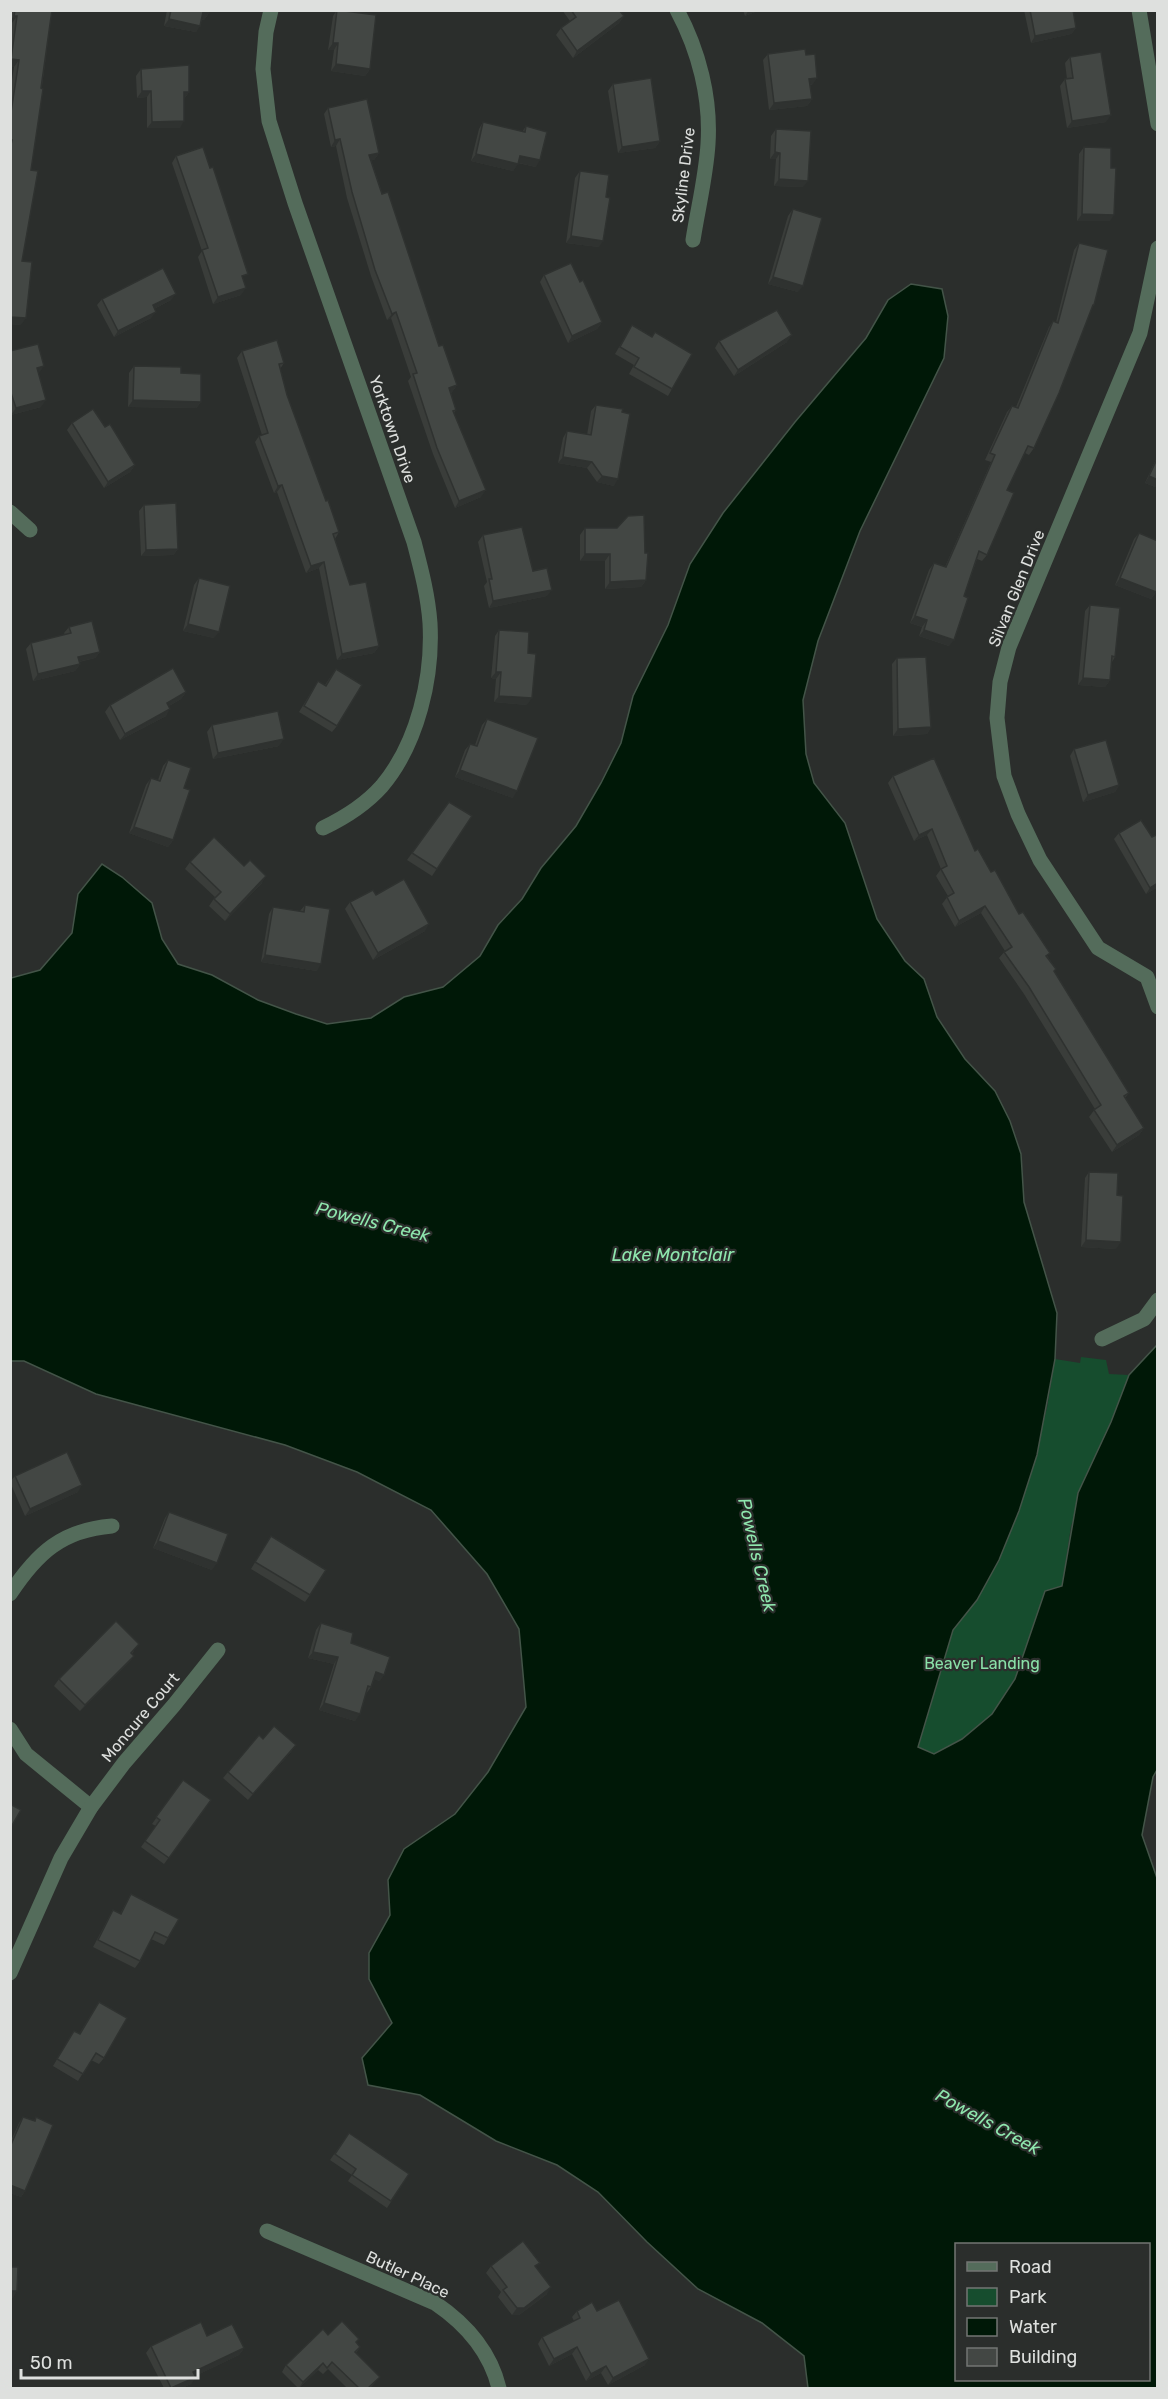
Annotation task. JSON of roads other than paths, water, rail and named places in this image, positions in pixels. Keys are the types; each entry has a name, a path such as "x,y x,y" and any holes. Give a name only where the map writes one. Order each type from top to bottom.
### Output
{"street":[{"name":"Yorktown Drive","path":"271,10 266,32 263,69 268,121 414,542 425,585 430,624 424,693 413,730 399,761 381,786 359,807 323,828"},
{"name":"Skyline Drive","path":"677,10 700,66 707,105 708,144 693,240"},
{"path":"1139,10 1158,124"},
{"name":"Silvan Glen Drive","path":"1158,248 1140,333 1009,647 1000,682 997,718 1004,776 1018,814 1040,860 1098,948 1147,976 1158,1007"},
{"path":"10,512 30,530"},
{"path":"1102,1339 1144,1319 1158,1300"},
{"path":"10,1594 25,1571 48,1548 67,1536 89,1528 112,1526"},
{"name":"Moncure Court","path":"10,1973 61,1858 91,1807 124,1763 218,1650"},
{"path":"10,1730 27,1754 91,1807"},
{"name":"Butler Place","path":"267,2231 435,2303 452,2314 484,2350 499,2388"}],"water":[{"name":"Lake Montclair","path":"911,284 942,289 948,316 944,358 860,531 818,641 803,700 806,754 814,783 845,823 877,919 905,961 924,979 937,1017 965,1059 995,1091 1010,1121 1021,1154 1024,1202 1057,1313 1055,1359 1037,1455 1019,1511 999,1560 977,1600 953,1630 918,1747 934,1754 962,1739 992,1714 1015,1679 1045,1591 1062,1586 1078,1493 1111,1422 1129,1375 1157,1345 1158,1768 1153,1777 1142,1835 1158,1881 1157,2388 808,2388 804,2356 762,2323 698,2289 598,2192 557,2165 496,2141 420,2095 368,2085 362,2058 392,2023 369,1979 369,1953 390,1915 388,1880 404,1849 455,1814 488,1772 526,1707 519,1629 487,1574 431,1510 357,1472 285,1445 96,1394 24,1361 11,1361 11,978 40,970 72,933 78,894 102,864 122,877 152,903 162,939 178,964 212,975 258,1000 296,1014 327,1024 371,1018 404,997 443,987 480,956 498,925 522,899 541,868 576,826 621,743 633,696 668,625 690,564 723,513 795,422 866,338 888,300"}],"water label":[{"name":"Powells Creek","path":"373,1222"},
{"name":"Powells Creek","path":"757,1555"},
{"name":"Powells Creek","path":"988,2122"}],"park label":[{"name":"Beaver Landing","path":"982,1663"}]}
